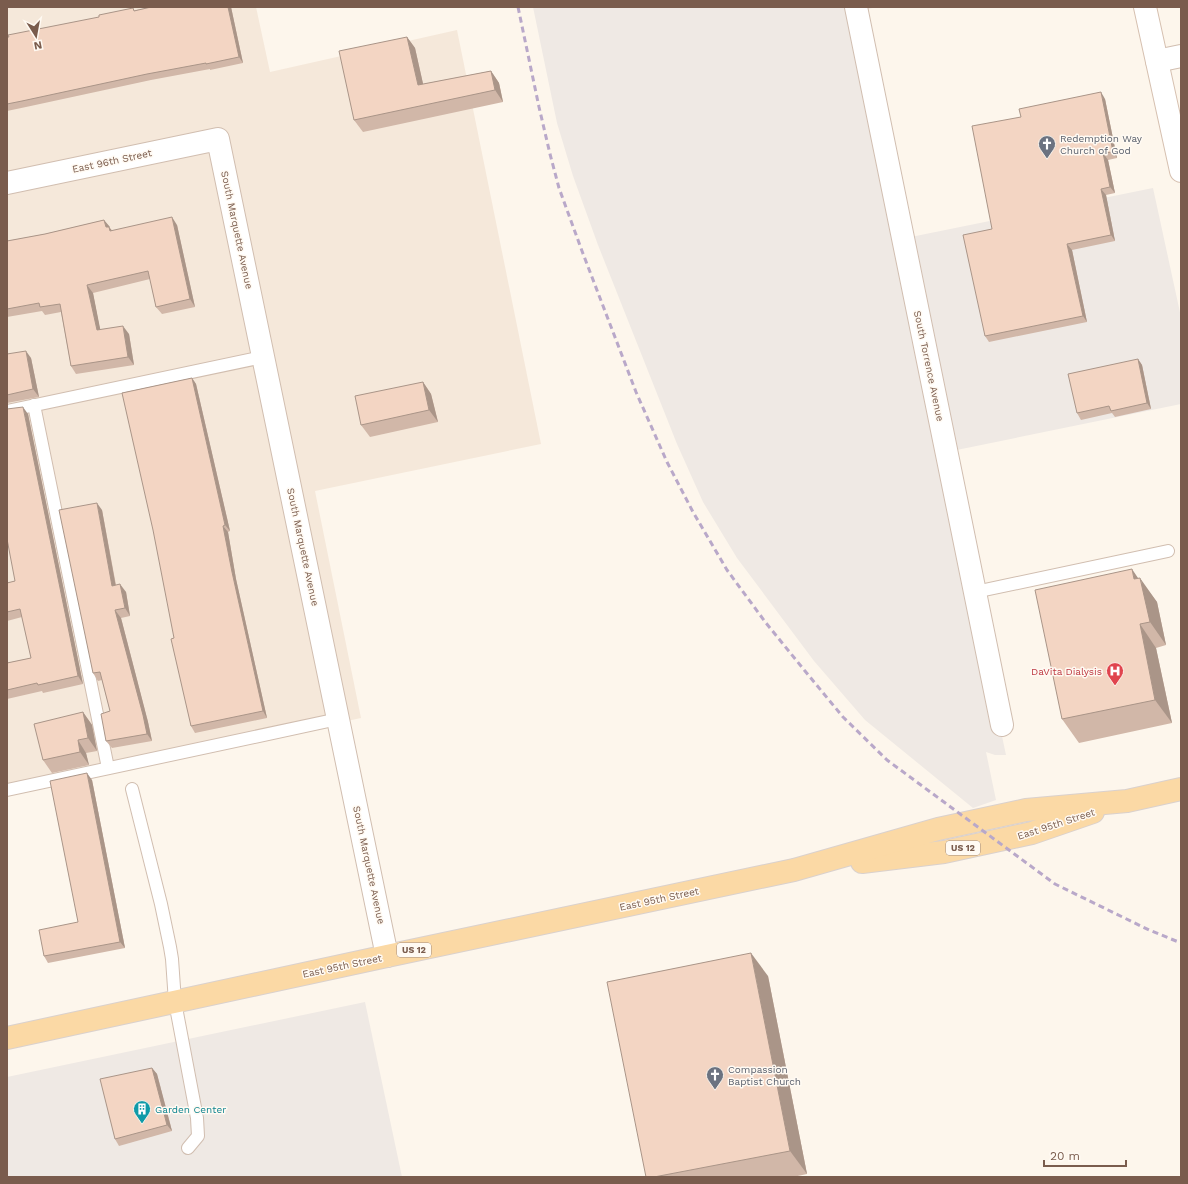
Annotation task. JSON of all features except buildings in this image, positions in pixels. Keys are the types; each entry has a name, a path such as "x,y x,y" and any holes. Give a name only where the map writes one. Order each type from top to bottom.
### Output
{"main road":[{"name":"East 95th Street","path":"7,1038 794,870 944,852 1032,833 1127,801 1181,789"}],"street":[{"name":"South Torrence Avenue","path":"856,7 1002,725"},
{"path":"1145,7 1181,171"},
{"path":"1157,61 1181,56"},
{"name":"East 96th Street","path":"7,183 218,139"},
{"name":"South Marquette Avenue","path":"218,139 388,956"}],"lane":[{"path":"7,411 263,357"},
{"path":"34,405 108,768"},
{"path":"975,592 1168,551"},
{"path":"7,790 338,719"},
{"path":"132,789 161,904 170,947 175,1002 197,1118 198,1136 188,1148"}],"shaded area":[{"path":"7,7 256,7 270,72 457,30 541,444 315,491 361,718 7,793"},
{"path":"533,7 878,7 852,12 901,239 1153,188 1181,317 1181,404 942,453 1006,755 995,755 986,752 996,800 973,808 865,720 814,661 737,558 703,502 677,444 598,245 573,176 557,123"},
{"path":"365,1002 402,1177 7,1177 7,1077"}],"railway":[{"path":"518,7 550,154 559,188 582,251 636,392 667,462 693,512 727,570 766,623 843,717 887,760 1055,884 1149,930 1181,943"}],"place":[{"name":"Redemption Way Church of God","path":"1047,159"},
{"name":"DaVita Dialysis","path":"1115,686"},
{"name":"Compassion Baptist Church","path":"715,1090"},
{"name":"Garden Center","path":"142,1124"}]}
